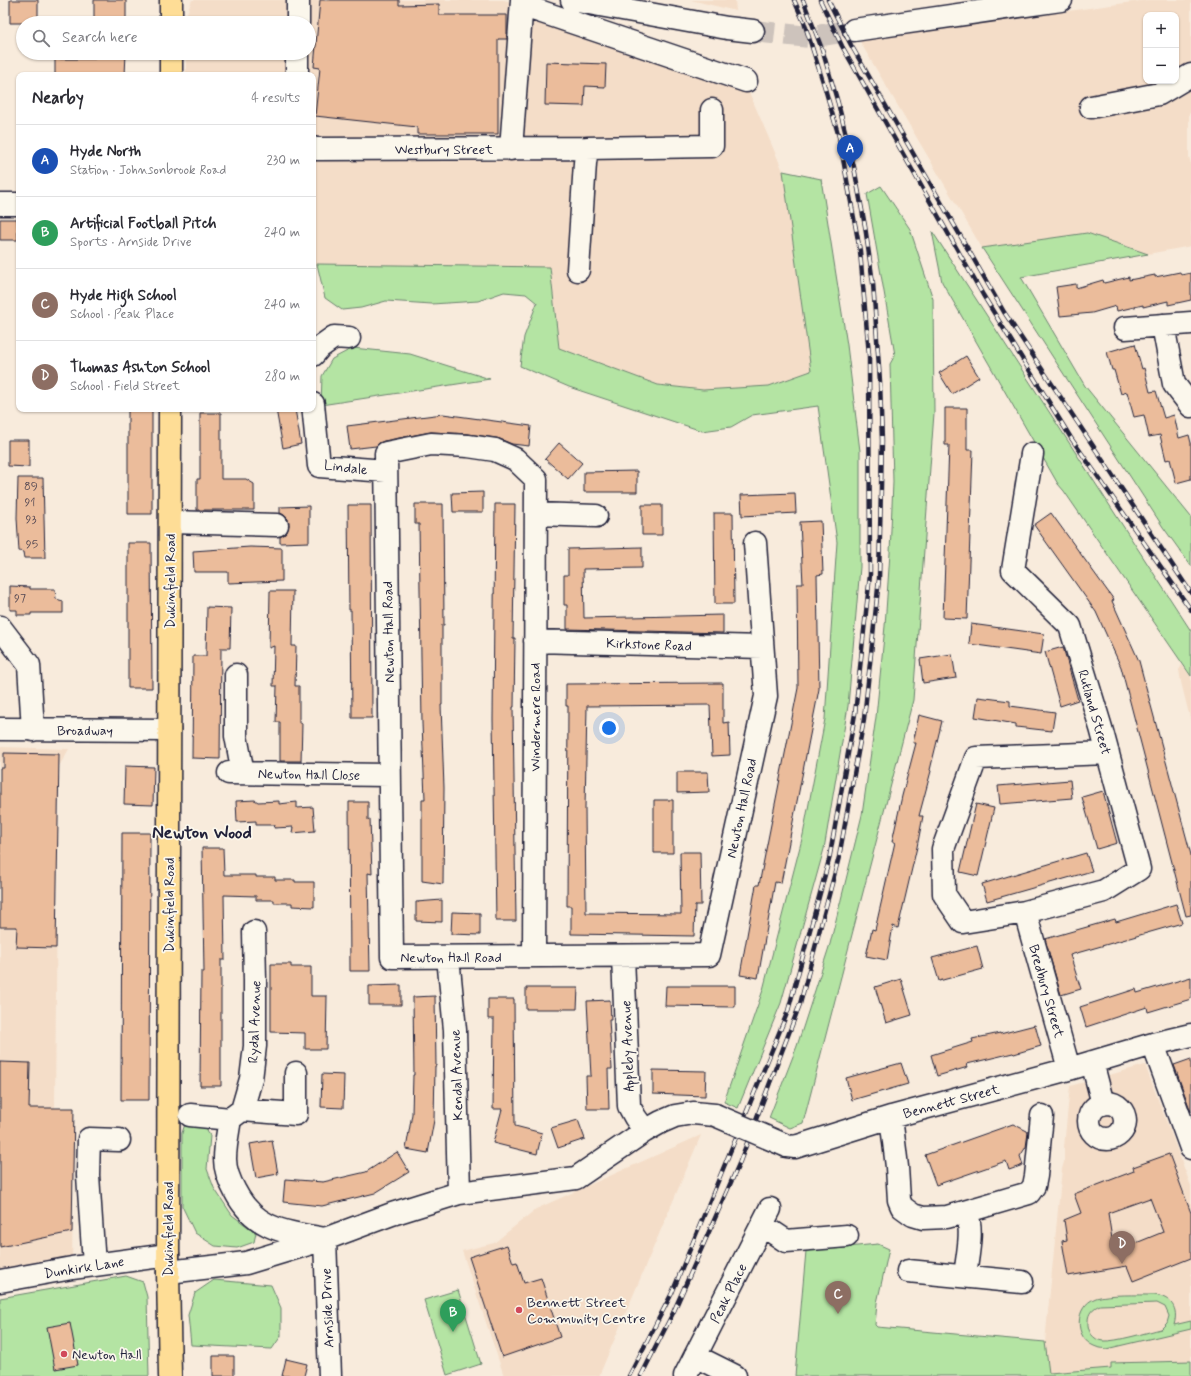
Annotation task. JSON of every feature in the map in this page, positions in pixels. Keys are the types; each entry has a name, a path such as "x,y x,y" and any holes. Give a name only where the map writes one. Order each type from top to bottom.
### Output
{"main road":[{"path":"171,0 171,16"},
{"path":"171,60 171,72"},
{"name":"Dukinfield Road","path":"170,412 168,1263 170,1376"}],"street":[{"path":"298,0 298,16"},
{"path":"511,149 522,0"},
{"path":"527,0 530,8 746,81"},
{"path":"572,0 727,28 753,31"},
{"path":"854,30 1061,0"},
{"path":"297,60 297,72"},
{"path":"1091,107 1159,94 1191,75"},
{"name":"Westbury Street","path":"316,149 581,149 712,146 712,110"},
{"path":"578,270 585,163 581,149"},
{"path":"0,204 16,204"},
{"path":"1125,328 1191,323"},
{"path":"1163,325 1174,384 1191,406"},
{"path":"316,352 334,337 349,338"},
{"name":"Lindale","path":"314,412 319,466 386,471"},
{"name":"Newton Hall Road","path":"536,479 515,459 495,450 468,446 431,444 386,453 392,957 709,955 766,696 755,543"},
{"name":"Rutland Street","path":"1025,912 1104,891 1139,869 1108,753 1070,626 1013,570 1032,454"},
{"name":"Windermere Road","path":"534,956 536,479"},
{"path":"536,514 596,516"},
{"path":"170,522 277,525"},
{"path":"0,627 29,666 33,730"},
{"name":"Kirkstone Road","path":"535,641 762,647"},
{"name":"Newton Hall Close","path":"236,675 236,773 389,775"},
{"name":"Broadway","path":"0,729 169,730"},
{"path":"1025,912 963,922 944,894 943,849 976,758 1108,753"},
{"name":"Bredbury Street","path":"1025,912 1069,1069"},
{"name":"Rydal Avenue","path":"254,932 256,981 255,1046 251,1079 236,1114 225,1160 230,1183 241,1202 252,1215 267,1225 288,1232 325,1239"},
{"name":"Appleby Avenue","path":"623,956 629,1106 635,1118 645,1131"},
{"name":"Kendal Avenue","path":"448,957 455,1030 459,1193"},
{"name":"Bennett Street","path":"459,1193 576,1178 645,1131 675,1116 694,1113 715,1115 787,1146 795,1147 891,1117 1191,1035"},
{"path":"1154,1044 1191,1148"},
{"path":"1092,1062 1103,1104"},
{"path":"190,1115 296,1114 296,1072"},
{"path":"891,1117 899,1200 902,1207 913,1215 923,1218 947,1217 1029,1193 1032,1190 1036,1176 1042,1116"},
{"path":"94,1265 88,1174 89,1139 119,1140"},
{"name":"Dunkirk Lane","path":"0,1281 94,1265 246,1263 325,1239 392,1214 459,1193"},
{"path":"966,1212 970,1228 966,1276"},
{"name":"Peak Place","path":"685,1376 766,1217 786,1241 847,1236"},
{"name":"Arnside Drive","path":"325,1239 330,1376"},
{"path":"908,1271 1022,1282"},
{"path":"696,1356 735,1376"}],"shaded area":[{"path":"192,0 504,0 744,71 749,92 783,171 811,371 769,386 703,390 658,385 559,348 550,267 316,264 316,72 186,72 186,60 316,60 316,16 187,16"},
{"path":"691,0 735,0 736,11"},
{"path":"1147,0 1191,0 1191,112 1189,114 1189,157 1191,163 1191,246 1148,254 1087,233 982,248 859,40"},
{"path":"1182,665 1191,676 1191,722 1179,670"},
{"path":"0,747 69,749 58,768 55,1108 74,1108 72,1268 0,1281"},
{"path":"1145,1065 1191,1186 1191,1376 795,1376 806,1251 878,1244 889,1249 877,1303 875,1325 877,1327 1045,1342 1062,1169 1064,1162 1070,1086"},
{"path":"701,1135 599,1376 504,1376 462,1251 494,1243 536,1209"}],"green space":[{"path":"783,171 821,179 847,345 860,451 860,567 848,706 824,849 781,1003 738,1108 724,1102 763,990 803,835 825,719 837,542 818,406 752,415 731,427 702,431 569,387 520,366 524,337 537,303 526,294 504,292 478,301 432,304 386,301 361,308 342,310 325,298 317,264 550,267 559,348 658,385 703,390 769,386 811,371"},
{"path":"881,186 910,229 933,299 934,413 913,700 803,1123 790,1128 769,1118 797,1046 830,944 862,815 876,717 885,626 893,482 890,364 895,355 867,194"},
{"path":"932,231 1191,631 1191,676 1058,484 942,282"},
{"path":"1087,233 1148,254 1021,277 1085,386 1191,517 1191,566 1163,527 982,248"},
{"path":"353,348 410,354 490,379 321,405 322,376 332,359"},
{"path":"187,1118 204,1123 210,1136 207,1169 214,1188 232,1215 256,1233 254,1242 237,1248 215,1246 195,1233 182,1206 182,1133"},
{"path":"878,1244 889,1249 877,1303 875,1325 877,1327 1045,1342 1049,1373 1111,1368 1111,1363 1191,1361 1191,1376 795,1376 806,1251"},
{"path":"126,1276 143,1282 147,1297 149,1376 0,1376 0,1298"},
{"path":"214,1280 271,1285 281,1308 281,1336 272,1349 191,1345 188,1315 195,1293"},
{"path":"458,1290 481,1364 447,1375 424,1300"},
{"path":"1154,1295 1165,1298 1172,1304 1175,1313 1174,1325 1191,1321 1191,1329 1106,1349 1094,1346 1087,1342 1083,1336 1079,1322 1080,1315 1089,1302 1096,1298 1108,1296","holes":["1157,1303 1165,1307 1169,1316 1167,1323 1161,1329 1124,1338 1109,1341 1096,1339 1091,1334 1088,1325 1090,1313 1093,1309 1100,1305"]}],"building":[{"path":"10,0 38,0 38,16 16,16 16,23 10,23"},
{"path":"94,0 126,0 126,16 94,16"},
{"path":"320,0 399,0 399,5 439,4 439,15 507,15 507,39 498,39 498,134 417,134 417,127 316,116 320,68 314,67 315,60 316,60"},
{"path":"55,60 126,60 125,72 55,72"},
{"path":"546,62 606,64 605,87 585,86 584,106 545,105"},
{"path":"0,219 16,219 16,240 0,240"},
{"path":"1180,272 1181,275 1191,273 1191,300 1168,305 1168,301 1117,311 1116,306 1092,313 1060,316 1056,287 1076,284 1076,288 1103,280 1104,283 1129,277 1129,280"},
{"path":"1135,344 1142,369 1144,368 1150,392 1156,391 1164,418 1174,415 1179,438 1189,435 1191,443 1191,479 1176,483 1170,459 1166,460 1160,435 1149,437 1144,415 1134,417 1127,392 1121,394 1107,352"},
{"path":"966,356 979,377 952,394 939,373"},
{"path":"945,408 967,408 967,450 973,450 967,619 943,618 949,445 945,445"},
{"path":"128,412 152,412 152,514 128,514"},
{"path":"277,412 296,412 301,444 283,448"},
{"path":"200,413 221,413 221,479 246,479 254,484 254,510 197,510 197,479 200,479"},
{"path":"443,414 531,426 529,446 512,444 497,438 469,434 431,432 384,441 376,446 350,449 347,426"},
{"path":"8,440 29,440 29,467 8,466"},
{"path":"559,443 582,463 568,479 545,459"},
{"path":"637,471 637,492 584,492 584,472"},
{"path":"18,478 43,478 45,558 24,558 23,552 19,551 17,518"},
{"path":"483,492 483,512 453,512 452,493"},
{"path":"795,493 796,513 742,516 741,495"},
{"path":"415,504 443,504 444,625 442,625 441,705 444,788 443,884 422,881 422,799 425,799 422,723 419,524 415,524"},
{"path":"495,504 515,504 513,638 515,638 513,707 516,921 496,921 493,719"},
{"path":"348,505 371,505 372,718 352,718"},
{"path":"642,505 662,505 662,535 642,535"},
{"path":"309,506 309,542 280,543 280,537 287,532 289,525 288,519 280,513 280,507"},
{"path":"714,513 733,513 734,604 715,604"},
{"path":"1051,513 1114,600 1112,601 1139,661 1191,855 1191,915 1186,916 1121,667 1096,612 1034,525"},
{"path":"821,521 823,574 817,575 819,689 781,883 775,882 758,978 740,975 756,885 759,885 798,688 797,584 803,584 800,522"},
{"path":"128,543 151,543 152,688 128,688"},
{"path":"250,547 282,548 282,581 228,583 228,572 194,572 193,551"},
{"path":"642,547 642,568 583,569 584,618 723,615 723,633 567,629 567,605 564,605 564,575 568,575 568,549"},
{"path":"10,586 30,587 30,589 55,589 56,599 63,601 63,613 31,613 31,615 17,615 17,610 10,610"},
{"path":"270,591 293,591 292,646 296,646 295,686 299,686 299,723 302,723 301,761 280,761 280,722 276,722 277,686 273,686 274,646 269,648"},
{"path":"207,607 231,608 230,648 221,648 220,759 192,758 193,656 206,656"},
{"path":"971,624 1044,634 1041,654 969,644"},
{"path":"1063,647 1078,700 1060,706 1045,652"},
{"path":"952,654 956,678 923,683 920,659"},
{"path":"723,683 723,723 729,722 730,755 712,756 710,705 587,706 585,808 586,913 681,914 680,852 700,852 701,905 695,905 694,936 571,934 571,906 567,906 568,706 566,706 566,684"},
{"path":"978,697 1010,701 1010,706 1055,712 1052,731 1016,727 1016,724 975,717"},
{"path":"919,715 942,721 919,816 923,816 917,847 898,928 893,926 887,960 866,956 872,929 875,930 895,842 892,842 916,743 913,743"},
{"path":"4,753 59,754 56,948 16,947 17,927 0,927 0,768 4,768"},
{"path":"125,766 154,767 153,805 124,804"},
{"path":"677,772 708,772 709,792 677,793"},
{"path":"1070,780 1072,798 1000,804 998,786"},
{"path":"1103,791 1117,843 1097,849 1082,797"},
{"path":"255,800 258,802 279,801 279,804 297,802 297,808 313,807 315,831 292,833 293,827 274,828 275,825 256,825 256,821 237,822 236,801"},
{"path":"654,800 673,800 673,853 654,853"},
{"path":"349,802 368,802 372,874 368,873 370,971 350,971"},
{"path":"976,804 994,808 978,876 960,872"},
{"path":"122,833 150,833 149,1100 121,1100"},
{"path":"202,848 223,848 224,875 256,875 256,877 275,877 275,880 314,882 314,907 292,906 292,903 274,903 274,900 256,900 256,896 224,895 225,960 221,960 221,1086 200,1086 201,972 204,972"},
{"path":"1086,853 1092,871 987,901 982,884"},
{"path":"442,900 442,922 416,921 416,902"},
{"path":"1176,904 1182,923 1070,955 1081,989 1061,995 1045,939 1115,919 1116,922"},
{"path":"452,912 480,913 480,935 451,934"},
{"path":"977,946 983,969 939,981 932,958"},
{"path":"271,964 291,964 291,967 311,967 311,996 327,996 326,1049 305,1049 305,1033 271,1032"},
{"path":"1191,977 1191,999 1148,1012 1147,1007 1086,1027 1080,1007 1136,989 1137,993"},
{"path":"901,979 912,1015 886,1023 875,987"},
{"path":"401,985 401,1005 369,1005 369,986"},
{"path":"666,986 735,986 735,1007 665,1006"},
{"path":"526,988 578,988 577,1009 526,1009"},
{"path":"435,996 436,1066 434,1120 428,1153 406,1149 412,1114 414,1075 413,997"},
{"path":"488,999 514,999 515,1126 542,1133 537,1154 493,1143 502,1109 493,1109 494,1019 488,1019"},
{"path":"610,1000 611,1020 609,1020 612,1069 608,1069 609,1109 587,1109 586,1076 591,1076 587,1001"},
{"path":"1035,1025 1041,1046 1014,1054 967,1064 968,1067 937,1076 931,1055 973,1042 972,1039"},
{"path":"1191,1059 1191,1112 1174,1065"},
{"path":"0,1062 30,1063 29,1108 74,1108 72,1232 0,1247"},
{"path":"901,1063 908,1084 852,1100 846,1078"},
{"path":"653,1070 706,1071 705,1096 653,1094"},
{"path":"322,1074 344,1075 343,1108 321,1107"},
{"path":"578,1120 585,1139 558,1148 551,1128"},
{"path":"1013,1124 1027,1131 1028,1133 1026,1147 1020,1156 1023,1165 1009,1170 1006,1161 936,1185 925,1155"},
{"path":"272,1140 278,1174 256,1178 250,1144"},
{"path":"397,1152 409,1172 375,1193 322,1206 283,1202 285,1179 323,1182 366,1172"},
{"path":"1169,1154 1191,1213 1191,1258 1133,1281 1127,1266 1068,1276 1062,1241 1067,1240 1064,1220 1081,1213 1074,1194 1134,1171 1133,1167","holes":["1150,1198 1163,1232 1114,1252 1108,1213"]},
{"name":"Bennett Street Community Centre","path":"507,1245 513,1263 517,1262 524,1283 541,1278 560,1337 502,1357 469,1257"},
{"name":"Newton Hall","path":"70,1323 78,1365 55,1369 47,1327"},
{"path":"213,1356 234,1356 234,1376 213,1376"},
{"path":"286,1359 307,1364 304,1376 282,1376"}],"tunnel":[{"path":"753,31 809,37 854,30"}],"railway":[{"path":"629,1376 672,1293 788,1011 829,860 855,714 870,575 869,355 860,251 839,137 804,22 794,0"},
{"path":"641,1376 673,1313 739,1164 800,1004 839,857 864,719 879,579 882,441 880,381 873,283 865,226 854,167 838,103 822,49 803,0"},
{"path":"820,0 842,46 983,295 1071,438 1191,610"},
{"path":"828,0 851,45 1004,312 1191,593"}],"place":[{"name":"Hyde North","path":"850,168"},
{"name":"Thomas Ashton School","path":"1122,1264"},
{"name":"Bennett Street Community Centre","path":"519,1310"},
{"name":"Hyde High School","path":"838,1314"},
{"name":"Artificial Football Pitch","path":"453,1332"},
{"name":"Newton Hall","path":"64,1354"}],"district":[{"name":"Newton Wood","path":"202,832"}]}
